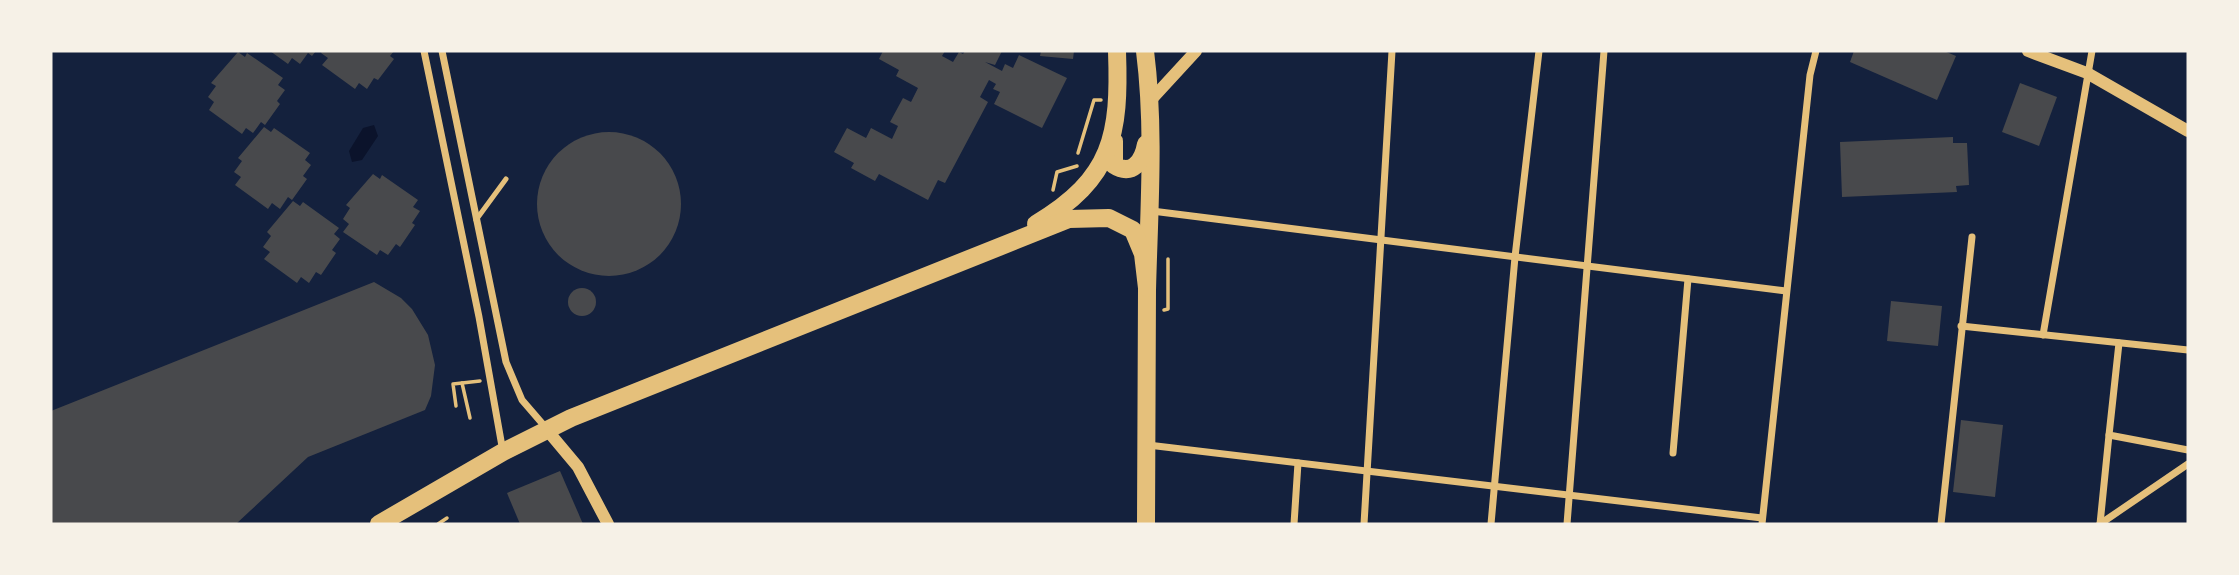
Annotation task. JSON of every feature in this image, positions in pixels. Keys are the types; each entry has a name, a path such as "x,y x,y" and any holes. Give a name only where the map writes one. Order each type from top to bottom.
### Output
{"main road":[{"path":"1117,51 1116,127 1112,157 1114,165 1121,170 1131,169 1139,163 1144,155 1149,128"},
{"path":"1145,51 1150,101 1152,211 1147,288 1146,524"},
{"path":"1003,243 1050,215 1085,186 1105,156 1116,127"},
{"path":"379,524 503,452 547,430 1003,243 1069,219 1090,216 1118,220 1133,230 1138,239 1147,288"}],"street":[{"path":"424,51 491,380 503,452"},
{"path":"442,51 506,362 522,400 579,467 608,524"},
{"path":"1150,101 1196,51"},
{"path":"1364,524 1392,51"},
{"path":"1491,524 1515,257 1539,51"},
{"path":"1566,524 1604,51"},
{"path":"1147,445 1569,495 1762,521 1810,75 1816,51"},
{"path":"2028,51 2087,73 2188,131"},
{"path":"2043,335 2092,51"},
{"path":"1152,211 1786,291"},
{"path":"1941,524 1972,237"},
{"path":"1674,453 1688,279"},
{"path":"1961,326 2188,350"},
{"path":"2100,524 2119,343"},
{"path":"2109,435 2188,450"},
{"path":"1294,524 1298,463"},
{"path":"2100,524 2188,464"}],"lane":[{"path":"476,220 506,179"}],"path":[{"path":"1078,153 1087,122"},
{"path":"1168,259 1168,295"},
{"path":"456,406 453,384 491,380"},
{"path":"462,383 470,418"},
{"path":"438,524 447,518"}],"water":[{"path":"374,125 378,136 362,160 352,162 349,151 363,128"}],"building":[{"path":"270,51 316,51 312,56 308,53 300,64 292,58 288,64"},
{"path":"322,51 394,51 390,56 394,59 378,80 374,78 367,89 359,83 355,89 322,65 328,58"},
{"path":"883,51 945,51 942,56 953,62 959,52 1002,51 995,65 985,62 1002,71 1005,64 1013,68 1019,55 1067,78 1042,128 994,104 1000,92 993,89 996,84 989,80 980,97 988,102 945,183 938,180 928,200 879,174 875,181 851,168 854,163 834,152 847,128 866,138 871,128 892,139 898,126 890,122 903,98 911,102 918,88 896,76 899,70 879,59"},
{"path":"1041,51 1074,51 1073,59 1040,56"},
{"path":"1854,51 1944,51 1956,56 1937,100 1850,62"},
{"path":"238,52 245,57 247,53 283,78 278,85 285,90 277,101 280,104 265,125 261,122 253,133 246,128 242,134 209,110 214,102 208,97 216,86 211,83"},
{"path":"2020,83 2057,97 2039,146 2002,132"},
{"path":"264,127 271,132 274,128 310,153 305,160 311,165 303,176 307,179 292,200 288,197 280,209 272,203 268,209 235,185 241,177 234,172 242,161 238,158"},
{"path":"609,132 637,137 660,153 676,176 681,204 676,232 660,255 637,271 609,276 581,271 558,255 542,232 537,204 542,176 558,153 581,137"},
{"path":"1953,137 1953,143 1967,143 1969,185 1956,186 1957,192 1842,197 1840,142"},
{"path":"373,174 380,179 382,175 418,200 413,207 420,211 412,223 415,225 400,247 396,244 388,255 380,250 377,255 343,232 349,224 343,219 350,208 346,205"},
{"path":"293,201 300,206 303,202 339,228 334,234 340,239 332,250 336,253 321,275 316,272 309,283 301,277 297,283 264,259 270,252 263,247 271,236 267,232"},
{"path":"374,282 401,298 412,309 428,335 435,365 431,396 425,410 308,457 236,524 51,524 51,411"},
{"path":"582,288 592,292 596,302 592,312 582,316 572,312 568,302 572,292"},
{"path":"1891,301 1942,306 1938,346 1887,341"},
{"path":"1961,420 2003,425 1995,497 1953,492"},
{"path":"560,471 583,524 520,524 507,493"}]}
